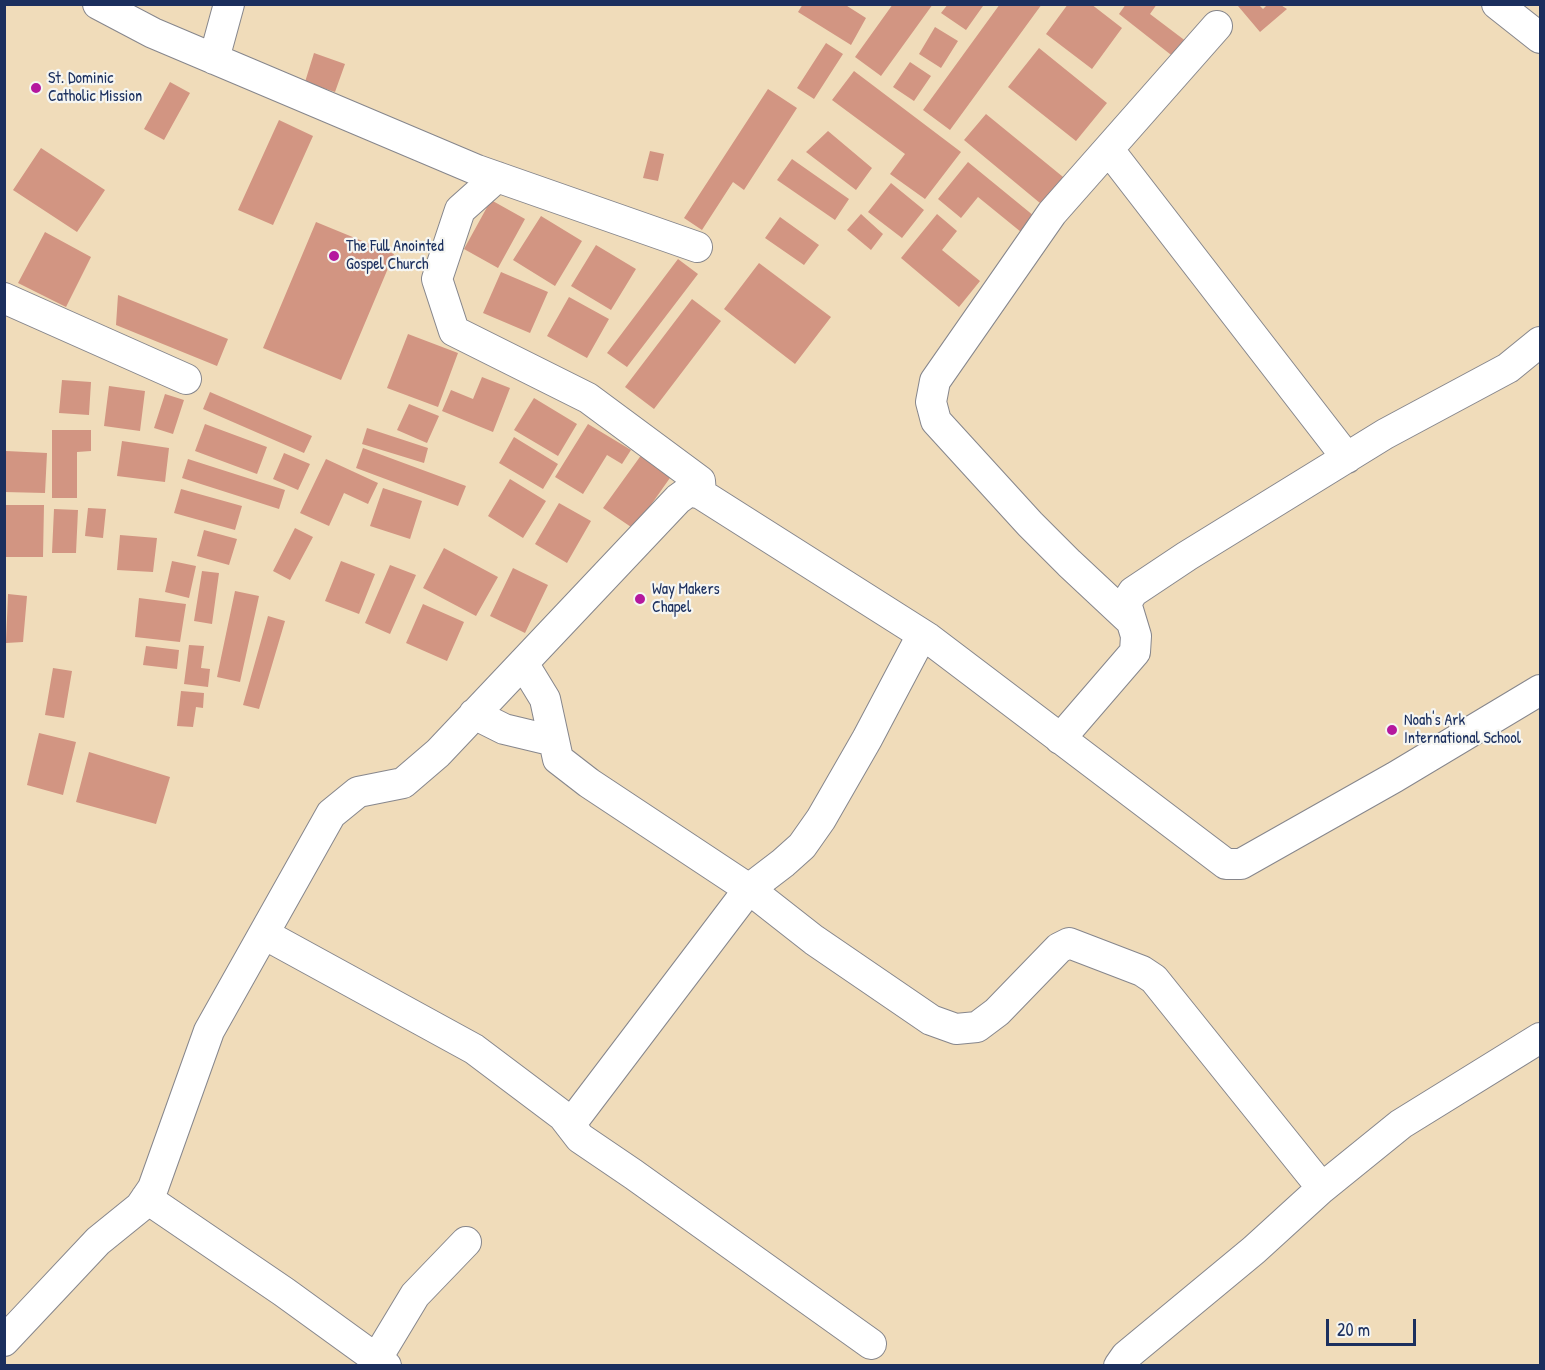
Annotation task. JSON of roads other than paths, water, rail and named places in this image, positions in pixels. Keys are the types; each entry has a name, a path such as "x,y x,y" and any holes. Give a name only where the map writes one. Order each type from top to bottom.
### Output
{"street":[{"path":"98,4 153,33 477,170 697,247"},
{"path":"214,59 229,4"},
{"path":"1497,4 1540,38"},
{"path":"1131,621 1069,563 936,421 931,402 935,381 1052,213 1217,26"},
{"path":"1109,150 1347,458"},
{"path":"497,177 460,210 437,279 454,331 588,398 700,481 700,494"},
{"path":"4,298 186,380"},
{"path":"1060,739 1135,652 1136,636 1126,603 1133,592 1187,556 1385,434 1508,368 1540,342"},
{"path":"4,1341 98,1241 140,1207 153,1188 209,1031 331,814 358,792 403,783 438,753 689,490 700,494 922,635 1226,864 1241,864 1395,777 1540,690"},
{"path":"570,1125 749,889 802,846 821,819 867,739 922,635"},
{"path":"523,663 545,699 558,759 589,783 749,889 814,940 931,1020 956,1029 977,1027 997,1012 1059,948 1069,943 1142,971 1154,979 1322,1188"},
{"path":"474,714 504,729 554,741"},
{"path":"264,934 474,1049 563,1116 580,1138 871,1344"},
{"path":"1119,1365 1126,1356 1254,1250 1322,1188 1401,1124 1540,1038"},
{"path":"146,1198 284,1292 381,1362 415,1295 466,1242"}],"place":[{"name":"St. Dominic Catholic Mission","path":"36,88"},
{"name":"The Full Anointed Gospel Church","path":"334,256"},
{"name":"Way Makers Chapel","path":"640,599"},
{"name":"Noah's Ark International School","path":"1392,730"}]}
